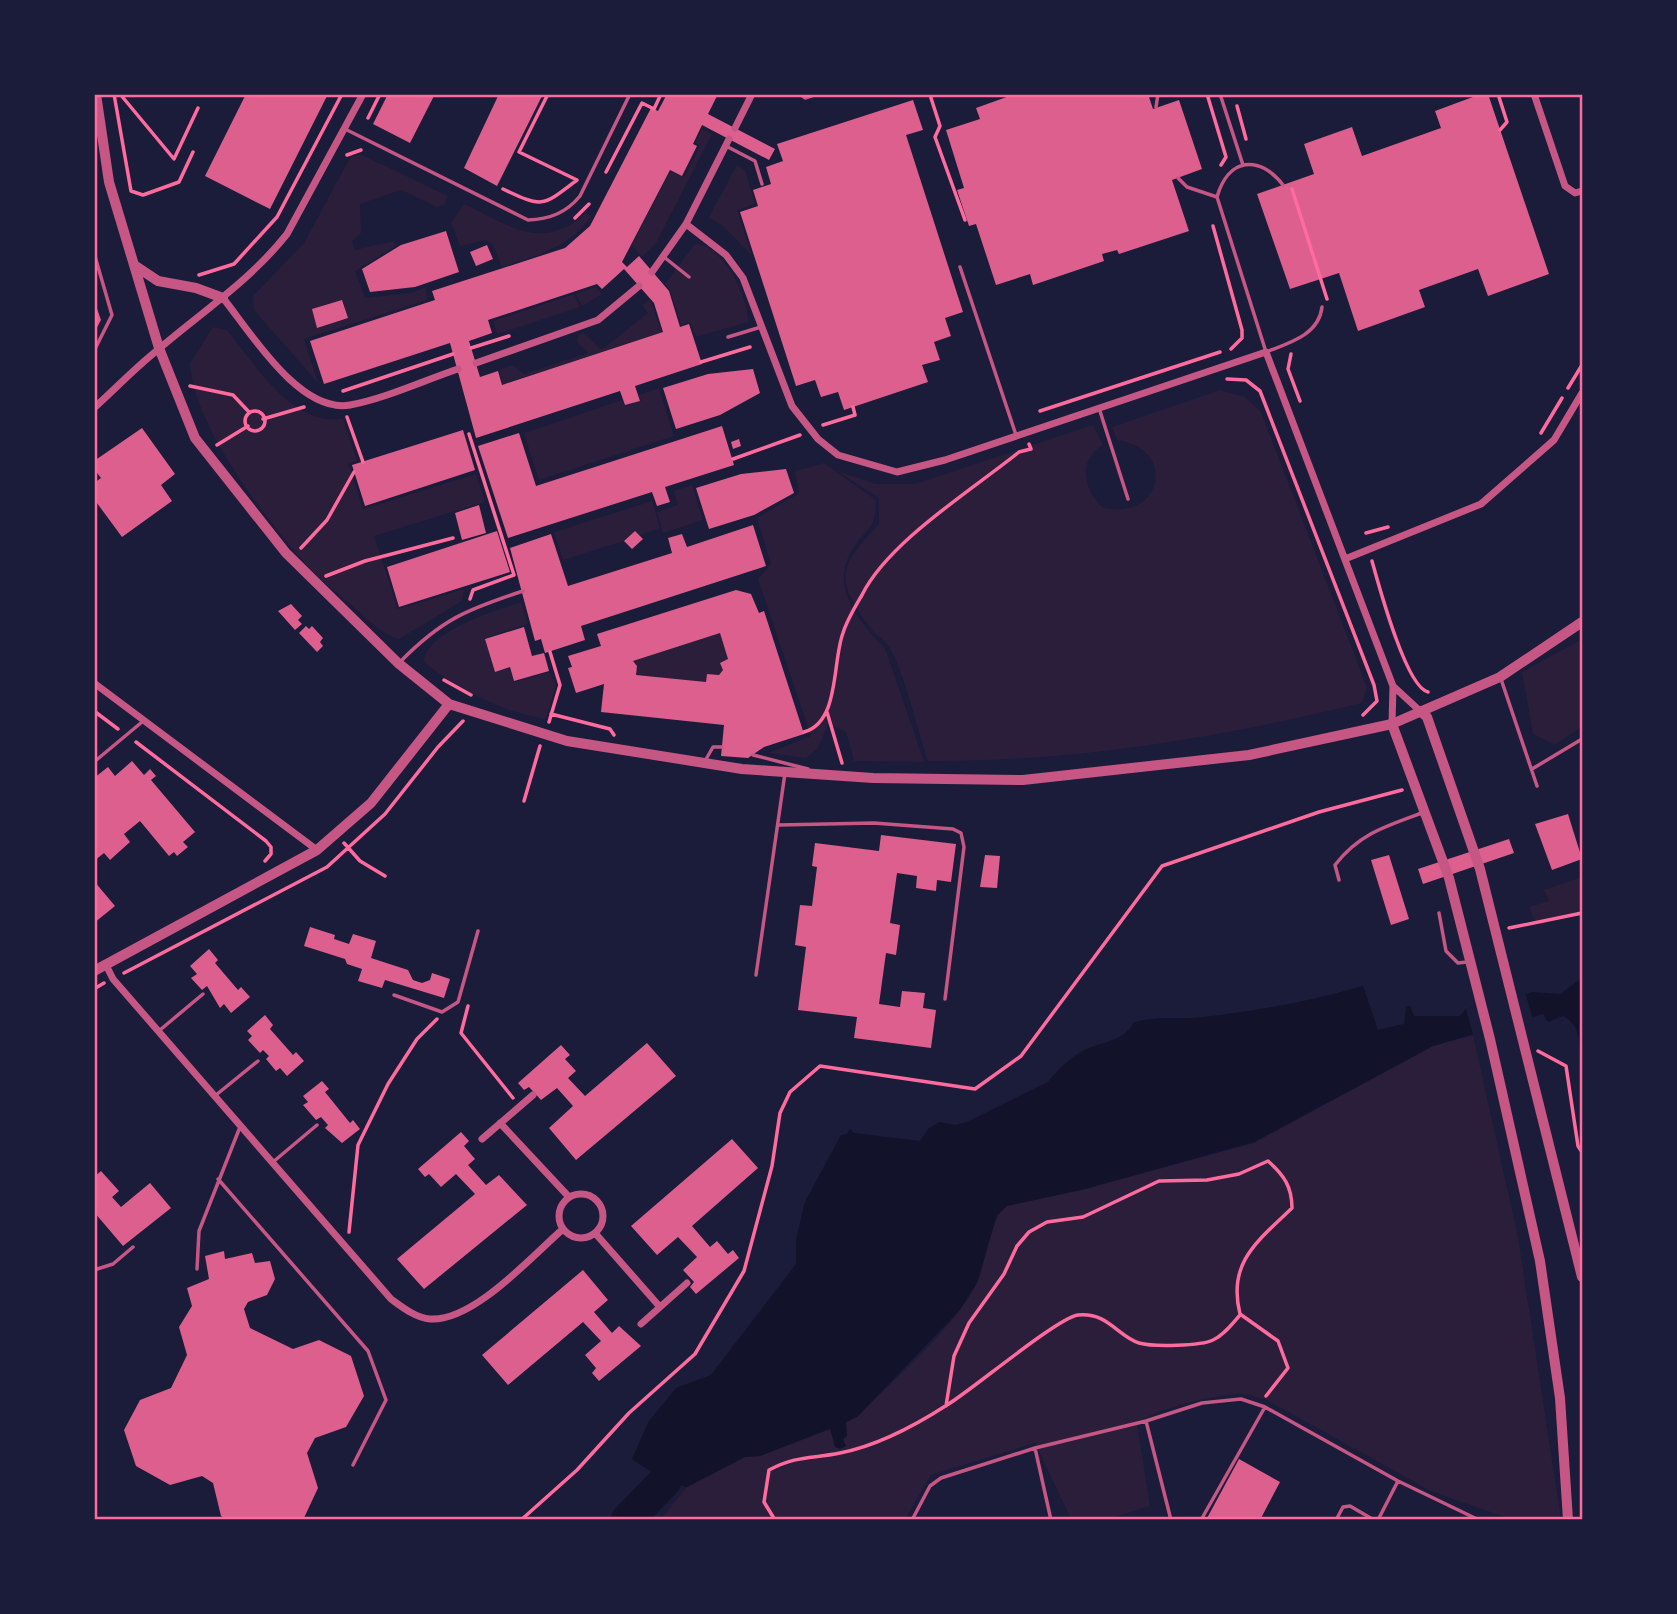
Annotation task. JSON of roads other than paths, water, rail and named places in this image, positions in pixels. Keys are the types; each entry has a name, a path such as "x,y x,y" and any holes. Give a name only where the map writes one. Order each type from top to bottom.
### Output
{"street":[{"path":"96,94 99,145 109,182 159,348 195,438 286,554 446,708 545,741 704,763 786,771 829,770 1023,780 1250,755 1392,724 1500,677 1583,622"},
{"path":"94,408 159,348 223,298 272,253 287,234 363,94"},
{"path":"735,128 752,94"},
{"path":"1534,94 1565,186 1575,193 1583,191"},
{"path":"652,272 686,225 727,143"},
{"path":"686,225 726,255 743,278 792,406 806,427 838,455 897,472 1266,352 1393,686 1392,724 1449,878 1490,1039 1548,1309 1560,1398 1568,1520"},
{"path":"133,265 158,281 196,288 223,298 304,393 326,405 351,405 458,369"},
{"path":"476,363 598,320 639,286"},
{"path":"1345,559 1481,504 1554,440 1583,393"},
{"path":"94,683 317,850"},
{"path":"1393,686 1427,718 1480,869 1583,1277"},
{"path":"94,971 317,850 371,803 446,708"},
{"path":"106,965 113,979 391,1299 408,1311 428,1319 455,1316 484,1297 563,1229"},
{"path":"482,1139 533,1096"},
{"path":"500,1124 569,1197"},
{"path":"581,1194 599,1202 603,1222 595,1233 575,1237 563,1229 560,1209 569,1197 581,1194"},
{"path":"595,1233 660,1307"},
{"path":"641,1324 687,1283"}],"lane":[{"path":"345,129 528,220 546,219 562,212 580,196 631,94"},
{"path":"800,94 805,98 817,94"},
{"path":"1156,107 1158,94"},
{"path":"1220,94 1242,165"},
{"path":"727,143 755,161 762,184"},
{"path":"1283,185 1274,173 1260,164 1242,165 1226,177 1217,197 1266,352 1308,333 1325,308"},
{"path":"1178,178 1187,187 1217,197"},
{"path":"94,253 112,315 94,351"},
{"path":"664,257 689,277"},
{"path":"960,267 1016,435"},
{"path":"728,337 761,327"},
{"path":"1099,407 1128,499"},
{"path":"398,663 428,634 471,608 523,591"},
{"path":"1500,677 1537,786"},
{"path":"94,762 144,720"},
{"path":"1532,769 1583,739"},
{"path":"704,763 709,750 722,747"},
{"path":"753,755 829,770"},
{"path":"756,975 786,771"},
{"path":"1339,880 1335,865 1350,845 1377,830 1424,812"},
{"path":"778,825 874,823 953,829 961,833 964,847 945,999"},
{"path":"1439,913 1446,951 1458,963 1469,962"},
{"path":"394,995 442,1012 458,1002 478,931"},
{"path":"159,1031 203,994"},
{"path":"216,1095 258,1061"},
{"path":"197,1269 199,1231 241,1125"},
{"path":"273,1162 317,1125"},
{"path":"218,1180 368,1351 386,1400 353,1465"},
{"path":"94,1270 113,1264 133,1247"},
{"path":"912,1520 935,1480 1035,1448 1146,1421 1202,1403 1241,1399 1265,1407 1398,1481 1479,1520"},
{"path":"1200,1520 1265,1407"},
{"path":"1146,1421 1171,1520"},
{"path":"1035,1448 1052,1520"},
{"path":"1336,1520 1343,1507 1350,1506 1376,1520 1398,1481"}],"waterway":[{"path":"627,1520 665,1481"}]}
